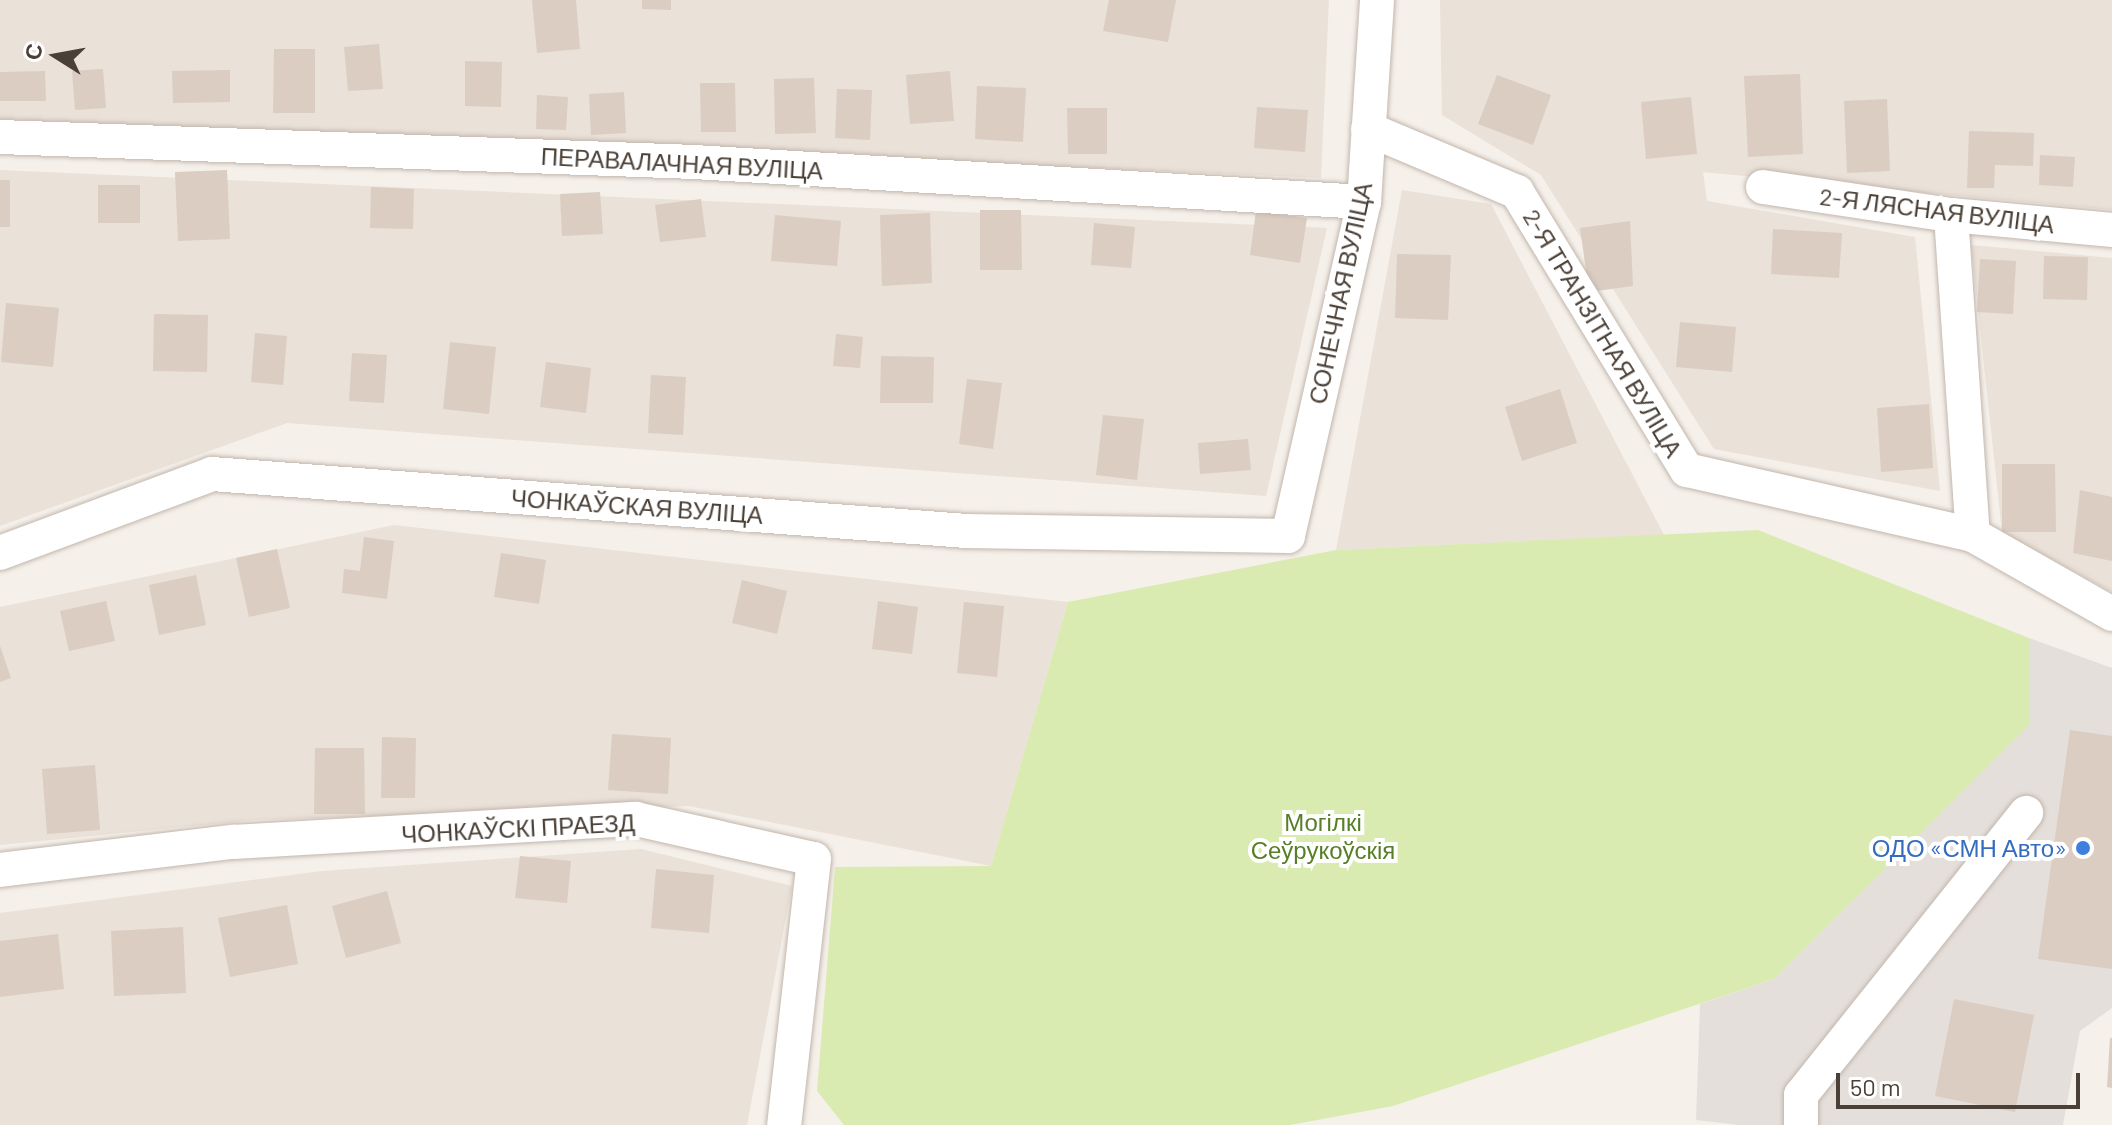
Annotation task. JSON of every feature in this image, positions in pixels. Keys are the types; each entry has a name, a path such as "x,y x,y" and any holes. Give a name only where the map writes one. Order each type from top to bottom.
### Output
{"street":[{"name":"СОНЕЧНАЯ ВУЛІЦА","path":"1288,536 1364,202 1377,0"},
{"name":"2-Я ТРАНЗІТНАЯ ВУЛІЦА","path":"1368,129 1517,192 1687,470 1973,535 2112,614"},
{"name":"ПЕРАВАЛАЧНАЯ ВУЛІЦА","path":"0,137 694,162 1364,202"},
{"name":"2-Я ЛЯСНАЯ ВУЛІЦА","path":"1763,187 1951,215 2112,230"},
{"path":"1951,215 1973,535"},
{"name":"ЧОНКАЎСКАЯ ВУЛІЦА","path":"0,553 212,474 966,531 1288,536"},
{"path":"1801,1125 1801,1095 2026,813"},
{"name":"ЧОНКАЎСКІ ПРАЕЗД","path":"0,870 233,842 636,819 814,859 784,1125"}],"shaded area":[{"path":"0,0 1329,0 1321,178 0,119"},
{"path":"1440,0 2112,0 2112,210 1703,172 1707,201 1915,237 1940,491 1714,449 1541,175 1442,115"},
{"path":"0,170 1327,228 1266,496 287,423 0,526"},
{"path":"1402,190 1491,204 1664,535 1336,550"},
{"path":"1971,245 2112,258 2112,592 2002,532"},
{"path":"394,525 1068,602 991,866 689,806 254,820 0,845 0,607"},
{"path":"2029,638 2112,668 2112,1008 2080,1031 2063,1125 1739,1125 1696,1120 1700,1004 1774,979 2028,725"},
{"path":"641,849 792,886 747,1125 0,1125 0,913 322,871"}],"green space":[{"name":"Могілкі Сеўрукоўскія","path":"1758,530 2029,638 2029,725 1774,979 1393,1106 1290,1125 844,1125 817,1091 835,867 991,866 1068,602 1336,550"}],"building":[{"path":"532,0 576,0 580,49 537,53"},
{"path":"642,0 671,0 671,10 642,9"},
{"path":"1109,0 1176,0 1168,42 1103,31"},
{"path":"379,44 383,89 348,91 344,47"},
{"path":"274,49 315,49 315,113 273,113"},
{"path":"465,61 502,62 501,107 465,106"},
{"path":"103,69 106,108 75,110 72,71"},
{"path":"230,70 230,102 173,103 172,71"},
{"path":"45,71 46,101 0,101 0,72"},
{"path":"950,71 954,121 910,124 906,75"},
{"path":"1800,74 1803,154 1748,157 1744,76"},
{"path":"1497,75 1551,95 1533,145 1478,124"},
{"path":"814,78 816,133 775,134 774,79"},
{"path":"700,83 735,83 736,132 701,132"},
{"path":"977,86 1026,88 1023,142 975,139"},
{"path":"837,89 872,90 870,140 835,138"},
{"path":"624,92 626,133 591,135 589,94"},
{"path":"537,95 568,97 566,130 536,129"},
{"path":"1691,97 1697,154 1646,159 1641,102"},
{"path":"1887,99 1890,171 1847,173 1844,101"},
{"path":"1257,107 1308,110 1305,152 1254,148"},
{"path":"1067,108 1107,108 1107,154 1068,154"},
{"path":"1969,131 2034,133 2033,166 1995,165 1994,188 1967,188"},
{"path":"2040,155 2075,157 2073,187 2039,185"},
{"path":"227,170 230,239 178,241 175,172"},
{"path":"0,180 10,180 10,227 0,227"},
{"path":"98,185 140,185 140,223 98,223"},
{"path":"371,187 414,189 413,229 370,228"},
{"path":"600,192 603,234 562,236 560,194"},
{"path":"701,199 706,237 660,242 655,205"},
{"path":"980,210 1021,210 1022,270 980,270"},
{"path":"1256,211 1307,218 1300,263 1250,255"},
{"path":"930,213 932,283 882,286 880,215"},
{"path":"775,215 841,221 837,266 771,261"},
{"path":"1630,221 1633,286 1589,292 1580,228"},
{"path":"1094,223 1135,227 1131,268 1091,265"},
{"path":"1773,229 1842,233 1839,278 1771,274"},
{"path":"1397,254 1451,255 1448,320 1395,318"},
{"path":"2044,256 2088,257 2087,300 2043,299"},
{"path":"1980,259 2016,261 2013,314 1977,312"},
{"path":"6,303 59,308 53,367 1,362"},
{"path":"154,314 208,315 207,372 153,371"},
{"path":"1680,322 1736,327 1732,372 1676,367"},
{"path":"255,333 287,336 283,385 251,382"},
{"path":"836,334 863,337 860,368 833,366"},
{"path":"450,342 496,347 489,414 443,409"},
{"path":"352,353 387,355 384,403 349,401"},
{"path":"881,356 934,357 933,403 880,403"},
{"path":"546,362 591,368 586,413 540,407"},
{"path":"651,375 686,377 683,435 648,433"},
{"path":"967,379 1002,383 993,449 959,444"},
{"path":"1560,389 1577,443 1522,461 1505,407"},
{"path":"1929,404 1933,468 1881,472 1877,408"},
{"path":"1103,415 1144,419 1137,480 1096,475"},
{"path":"1248,439 1251,470 1200,474 1198,443"},
{"path":"2002,464 2055,464 2056,532 2002,532"},
{"path":"2080,490 2112,497 2112,561 2073,553"},
{"path":"364,537 394,541 387,599 342,593 344,569 360,571"},
{"path":"277,549 290,608 249,617 236,558"},
{"path":"501,553 546,560 539,604 494,597"},
{"path":"196,575 206,625 159,635 149,585"},
{"path":"742,580 787,591 777,634 732,623"},
{"path":"106,601 115,641 69,651 60,611"},
{"path":"878,601 918,607 912,654 872,649"},
{"path":"964,602 1004,606 997,677 957,673"},
{"path":"0,646 11,678 0,682"},
{"name":"ОДО «СМН Авто»","path":"2070,730 2112,736 2112,969 2038,959"},
{"path":"612,734 671,738 668,794 608,790"},
{"path":"382,737 416,738 415,798 381,798"},
{"path":"315,748 364,748 365,814 314,814"},
{"path":"95,765 100,830 47,834 42,769"},
{"path":"520,856 571,861 567,903 515,898"},
{"path":"656,869 714,875 709,933 651,928"},
{"path":"387,891 401,943 346,958 332,906"},
{"path":"287,905 298,964 230,977 218,918"},
{"path":"183,927 186,993 114,996 111,931"},
{"path":"58,934 64,989 0,997 0,941"},
{"path":"1954,999 2034,1015 2015,1112 1935,1096"},
{"path":"2112,1038 2112,1088 2107,1087"}],"place":[{"name":"ОДО «СМН Авто»","path":"2083,848"}]}
